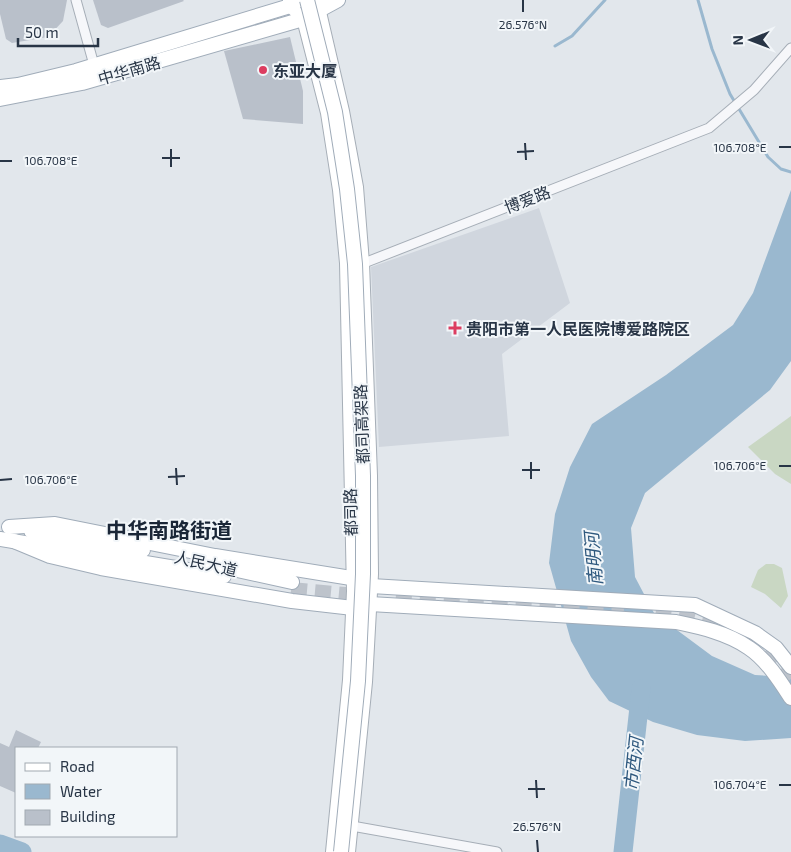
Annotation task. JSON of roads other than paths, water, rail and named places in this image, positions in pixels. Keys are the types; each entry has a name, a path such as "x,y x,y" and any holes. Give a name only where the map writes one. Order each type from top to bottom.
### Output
{"main road":[{"name":"都司高架路","path":"306,0 335,112 347,189 355,283 363,476 363,574 358,681 341,852"},
{"name":"中华南路","path":"0,100 82,84 303,19 320,6 338,0"},
{"name":"中华南路","path":"0,87 18,85 94,65 293,2"},
{"path":"293,2 303,19"},
{"name":"都司路","path":"320,6 343,111 355,178 363,263 371,476 371,586 366,682 349,852"},
{"name":"都司路","path":"303,19 327,113 339,190 346,273 353,608 349,680 332,852"},
{"path":"5,527 55,524 215,556 351,578 371,586 695,604 755,632 776,648 791,667"},
{"name":"人民大道","path":"0,539 292,586 151,551 5,527"},
{"path":"14,541 50,556 101,568 292,601 353,608 370,604 676,622 704,628 749,648 782,684 791,698"}],"street":[{"path":"76,0 94,65"},
{"name":"博爱路","path":"346,273 363,263 708,128 754,90 791,48"},
{"path":"352,826 497,852"}],"water":[{"name":"南明河","path":"791,190 791,361 770,390 645,493 631,528 635,577 654,613 712,656 755,675 791,677 791,738 745,741 697,735 653,722 609,701 591,677 571,641 549,563 555,514 570,467 592,424 666,375 733,325 753,293"}],"waterway":[{"path":"555,46 572,36 605,0"},
{"path":"698,0 712,49 730,94 768,157 781,169 791,172"},
{"name":"市西河","path":"623,852 641,689"},
{"name":"市西河","path":"0,844 22,852"}],"tunnel":[{"path":"291,590 368,597"},
{"path":"396,594 542,604 624,607"},
{"path":"656,608 699,616 743,633 766,649 791,679"}],"place":[{"name":"东亚大厦","path":"263,70"},
{"name":"贵阳市第一人民医院博爱路院区","path":"455,328"}],"district":[{"name":"中华南路街道","path":"169,529"}]}
